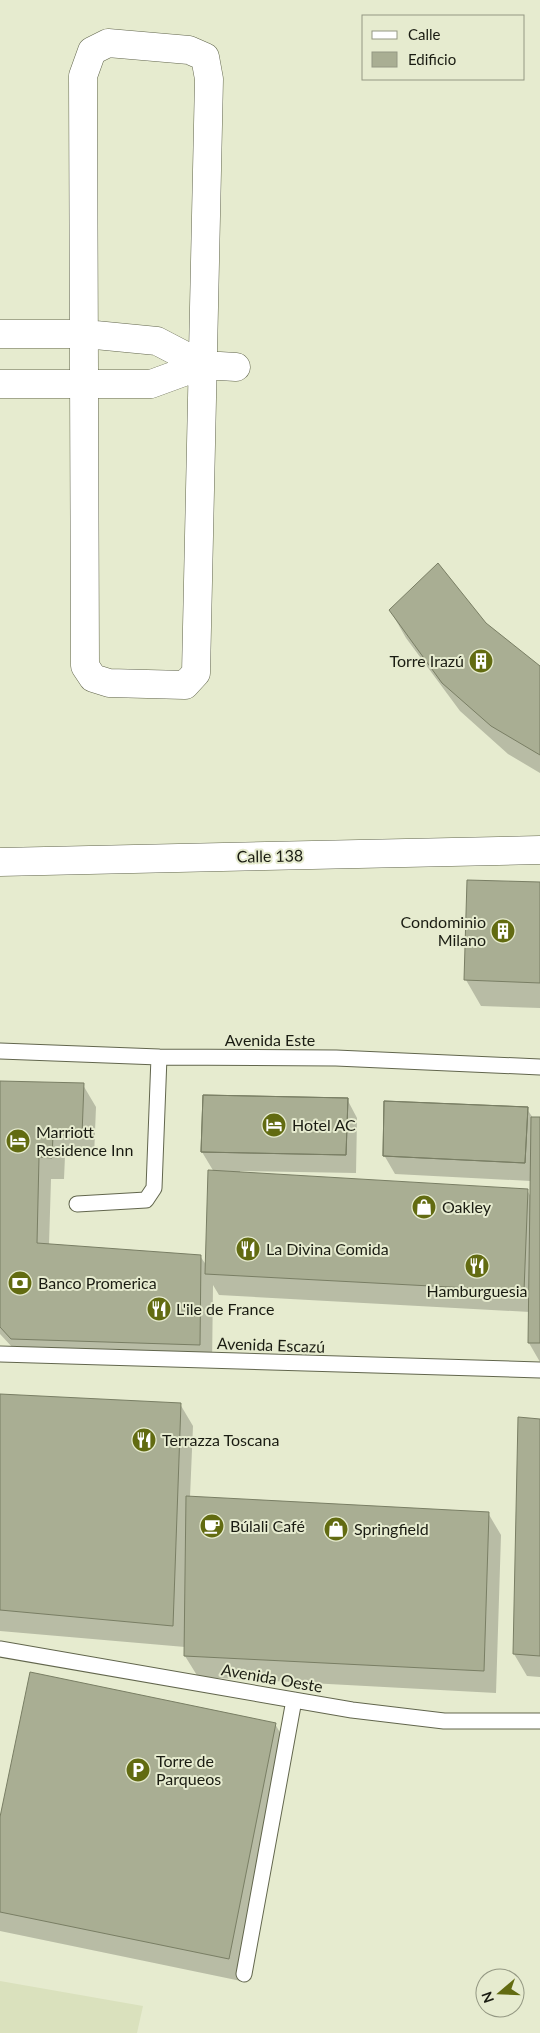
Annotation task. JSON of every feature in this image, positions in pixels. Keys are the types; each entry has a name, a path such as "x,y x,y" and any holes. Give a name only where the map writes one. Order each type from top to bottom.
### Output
{"street":[{"path":"108,43 189,50 205,57 209,79 196,673 185,685 109,683 94,678 85,666 85,334 83,76 92,52 108,43"},
{"path":"0,334 85,334 157,341 203,365"},
{"path":"0,384 151,384 203,365 236,367"},
{"name":"Calle 138","path":"0,862 540,850"}],"lane":[{"name":"Avenida Este","path":"0,1051 159,1057 336,1058 540,1067"},
{"path":"77,1204 146,1200 154,1188 159,1057"},
{"name":"Avenida Escazú","path":"0,1354 540,1370"},
{"name":"Avenida Oeste","path":"0,1649 352,1710 444,1720 540,1721"},
{"path":"244,1974 294,1700"}],"shaded area":[{"path":"0,1981 143,2006 137,2033 0,2033"}],"building":[{"name":"Torre Irazú","path":"438,563 486,623 540,666 540,755 491,726 442,683 389,610"},
{"name":"Condominio Milano","path":"467,880 540,882 540,983 464,980"},
{"path":"0,1081 84,1083 82,1135 53,1135 52,1158 39,1157 37,1243 201,1255 200,1345 11,1339 0,1327"},
{"name":"Hotel AC","path":"203,1095 348,1098 346,1155 201,1152"},
{"name":"Hotel AC","path":"203,1095 348,1098 346,1155 201,1152"},
{"name":"Hotel AC","path":"384,1101 528,1107 525,1163 383,1156"},
{"name":"Hotel AC","path":"384,1101 528,1107 525,1163 383,1156"},
{"path":"531,1117 540,1117 540,1343 528,1343"},
{"path":"208,1170 528,1189 524,1291 205,1274"},
{"path":"0,1394 181,1403 173,1626 0,1610"},
{"path":"518,1417 540,1419 540,1656 513,1654"},
{"path":"186,1496 489,1512 484,1671 184,1656"},
{"name":"Torre de Parqueos","path":"30,1672 276,1723 229,1959 0,1912 0,1817"}],"place":[{"name":"Torre Irazú","path":"481,661"},
{"name":"Condominio Milano","path":"503,931"},
{"name":"Hotel AC","path":"274,1125"},
{"name":"Marriott Residence Inn","path":"18,1141"},
{"name":"Oakley","path":"424,1207"},
{"name":"La Divina Comida","path":"248,1249"},
{"name":"Hamburguesia","path":"477,1266"},
{"name":"Banco Promerica","path":"20,1283"},
{"name":"L'ile de France","path":"159,1309"},
{"name":"Terrazza Toscana","path":"144,1440"},
{"name":"Búlali Café","path":"212,1526"},
{"name":"Springfield","path":"336,1529"},
{"name":"Torre de Parqueos","path":"138,1770"}]}
